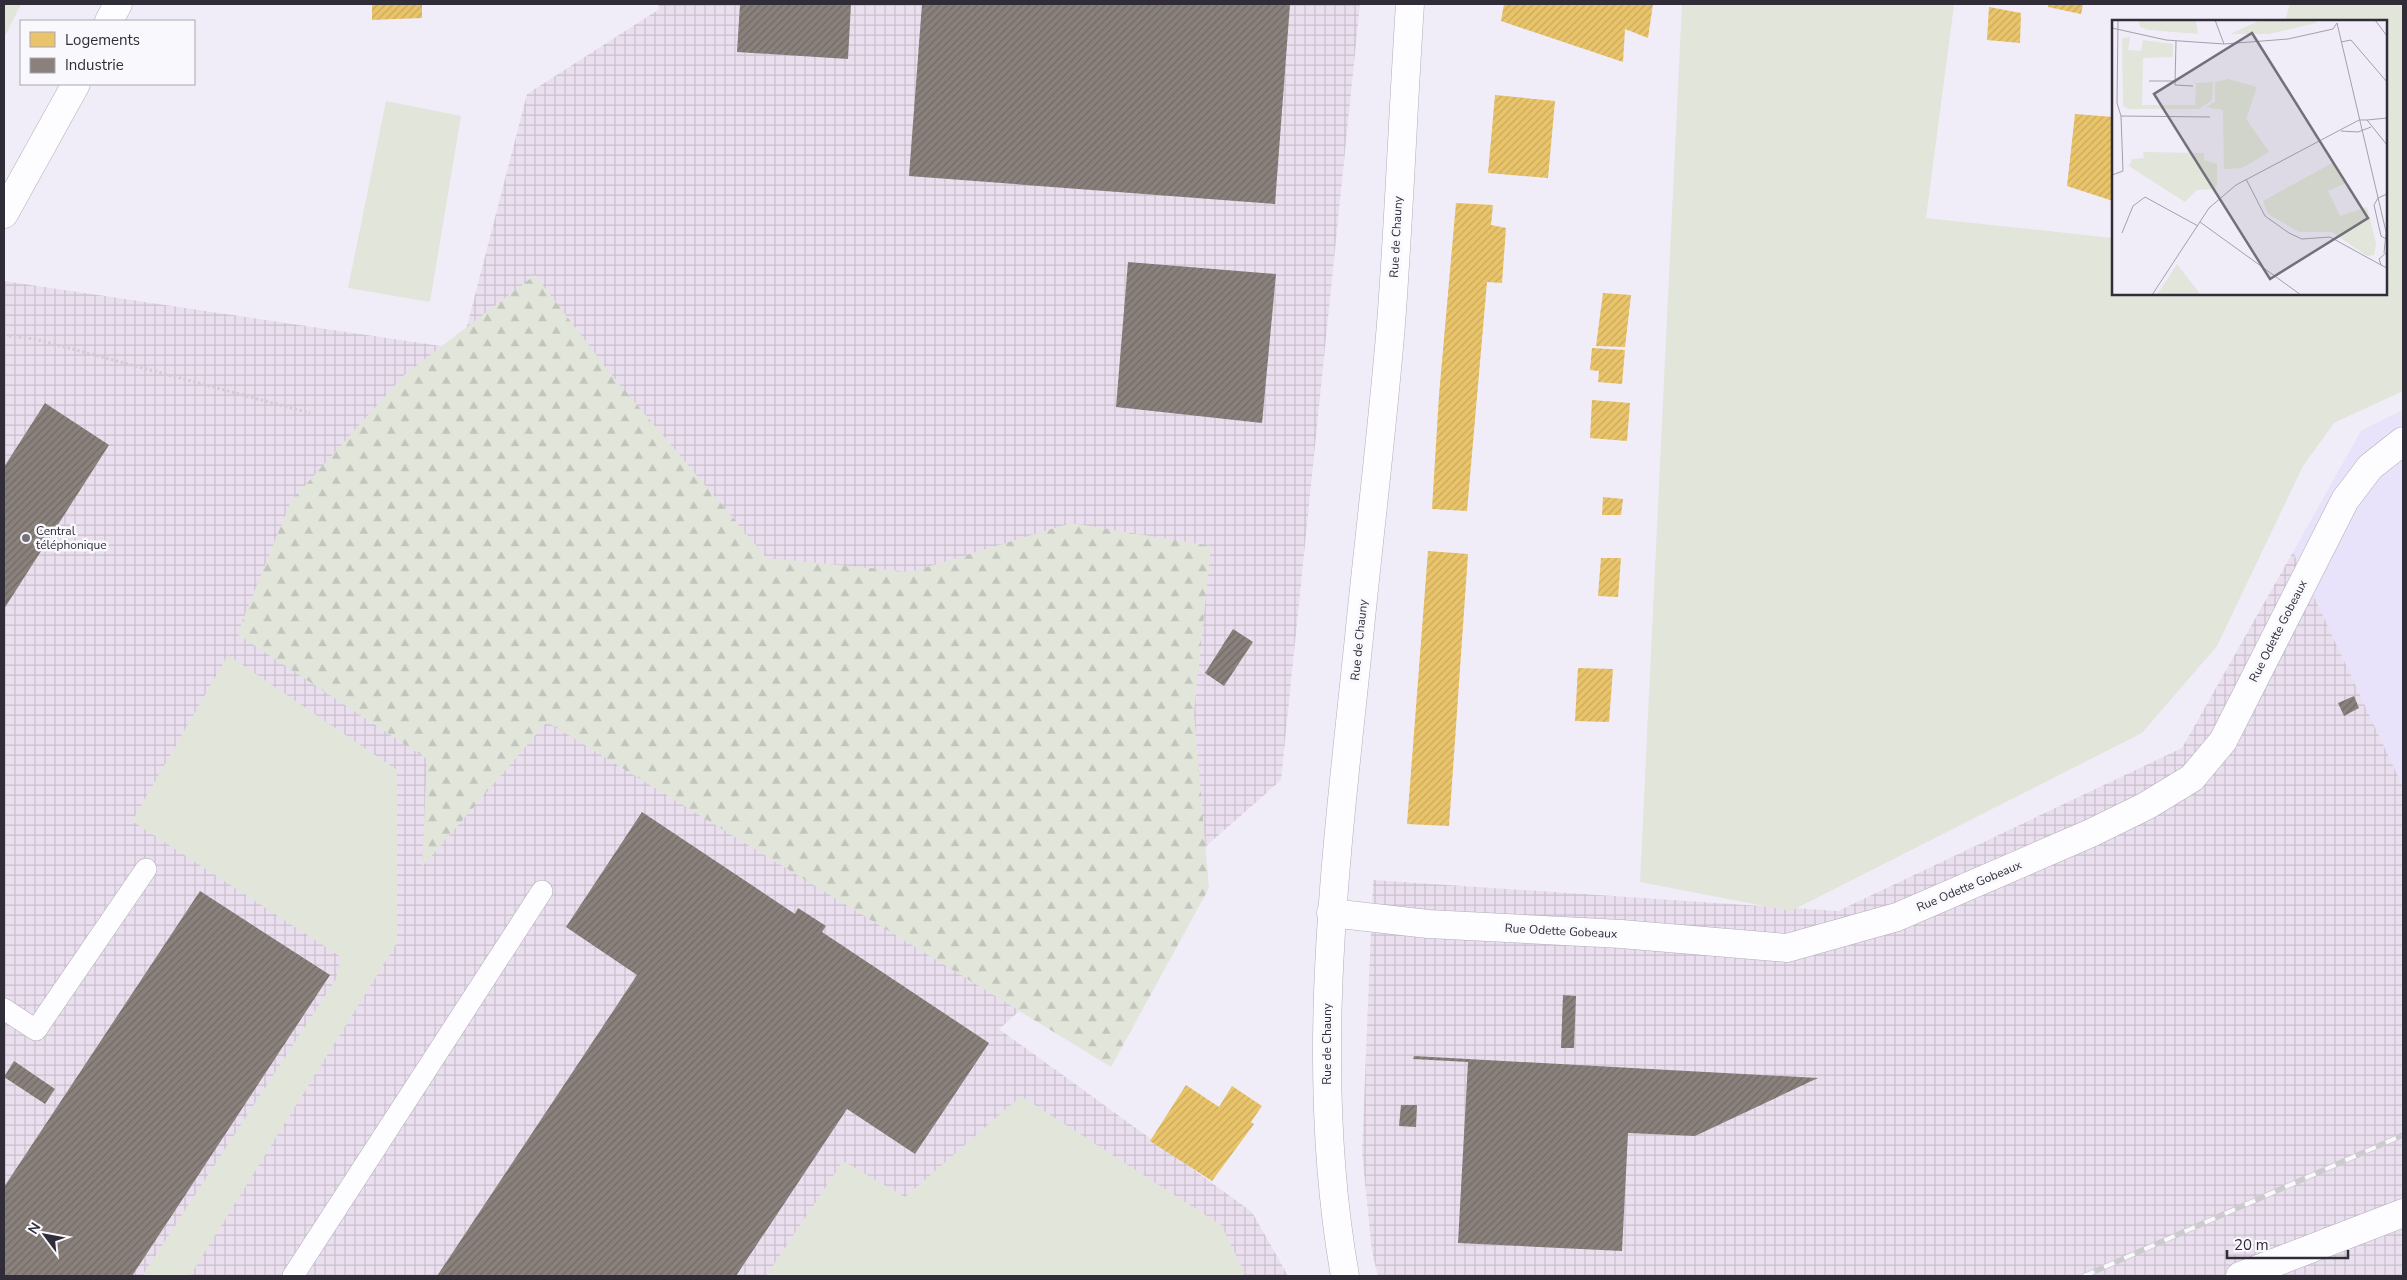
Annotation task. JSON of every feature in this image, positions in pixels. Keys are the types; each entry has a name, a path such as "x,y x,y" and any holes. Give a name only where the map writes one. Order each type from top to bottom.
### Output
{"street":[{"path":"110,20 118,4"},
{"name":"Rue de Chauny","path":"1345,1276 1334,1217 1328,1139 1325,1043 1331,913 1391,324 1410,4"},
{"path":"4,214 75,85"},
{"name":"Rue Odette Gobeaux","path":"1331,913 1428,924 1621,934 1787,948 1897,917 2091,833 2146,806 2192,778 2223,741 2344,500 2370,467 2403,441"},
{"path":"2240,1276 2403,1213"}],"lane":[{"path":"4,1009 36,1030 146,869"},
{"path":"293,1276 542,891"}],"path":[{"path":"4,335 35,339 310,413"}],"shaded area":[{"path":"659,4 1360,4 1281,780 999,1029 1252,1212 1288,1276 4,1276 4,281 461,349 527,94 658,10"},
{"path":"2403,410 2403,788 2293,552 2361,431"},
{"path":"2293,552 2403,787 2403,1276 1378,1276 1372,1252 1362,1152 1373,880 1838,911 2182,748"}],"green space":[{"path":"4,4 21,4 4,38"},
{"path":"1682,4 1954,5 1926,218 2112,238 2112,295 2387,295 2387,20 2285,20 2290,4 2403,4 2403,391 2334,423 2303,466 2217,646 2142,733 1791,911 1640,882"},
{"path":"386,101 461,116 430,302 348,288"},
{"path":"535,275 611,374 767,558 911,572 1071,523 1211,546 1194,713 1209,888 1111,1067 547,722 422,867 427,759 237,634 291,501 404,375"},
{"path":"228,655 397,770 397,943 190,1276 142,1276 336,979 341,957 132,821"},
{"path":"1021,1096 1221,1225 1245,1273 1242,1276 766,1276 843,1161 905,1197"}],"building: Logements":[{"path":"372,4 422,4 422,18 372,20"},
{"path":"1504,4 1653,4 1648,38 1625,29 1623,62 1501,21"},
{"path":"2049,4 2083,4 2081,14 2048,7"},
{"path":"1989,7 2021,13 2020,43 1987,40"},
{"path":"1495,95 1555,101 1548,178 1488,173"},
{"path":"2075,114 2112,117 2112,201 2067,186"},
{"path":"1456,203 1493,205 1491,225 1506,228 1502,283 1487,282 1467,511 1432,509 1439,395"},
{"path":"1603,293 1631,295 1625,347 1596,346"},
{"path":"1592,348 1625,350 1622,384 1598,382 1599,371 1590,370"},
{"path":"1592,400 1630,403 1627,441 1590,438"},
{"path":"1603,497 1623,499 1621,515 1602,515"},
{"path":"1428,551 1468,554 1449,826 1407,824"},
{"path":"1601,558 1621,558 1618,597 1598,596"},
{"path":"1578,668 1613,669 1609,722 1575,721"},
{"path":"1186,1085 1219,1107 1232,1086 1262,1106 1251,1122 1254,1124 1212,1181 1150,1141"}],"building: Industrie":[{"path":"740,4 851,4 848,59 737,52"},
{"path":"922,4 1290,4 1275,204 909,176"},
{"path":"1128,262 1276,274 1262,423 1116,407"},
{"name":"Central téléphonique","path":"45,403 109,445 4,609 4,467"},
{"path":"1233,629 1253,642 1224,686 1205,673"},
{"path":"2354,696 2359,708 2344,716 2338,703"},
{"path":"642,812 795,914 798,908 826,926 822,932 989,1043 915,1154 847,1109 736,1276 437,1276 637,975 566,927"},
{"path":"200,891 330,975 132,1276 4,1276 4,1187"},
{"path":"1563,995 1576,996 1574,1048 1561,1048"},
{"path":"1414,1056 1818,1078 1695,1136 1628,1133 1622,1251 1458,1243 1468,1062 1413,1059"},
{"path":"14,1061 55,1089 45,1104 4,1077"},
{"path":"1401,1105 1417,1105 1416,1127 1399,1126"}],"railway":[{"path":"2084,1276 2403,1135"}],"place":[{"name":"Central téléphonique","path":"26,538"}]}
